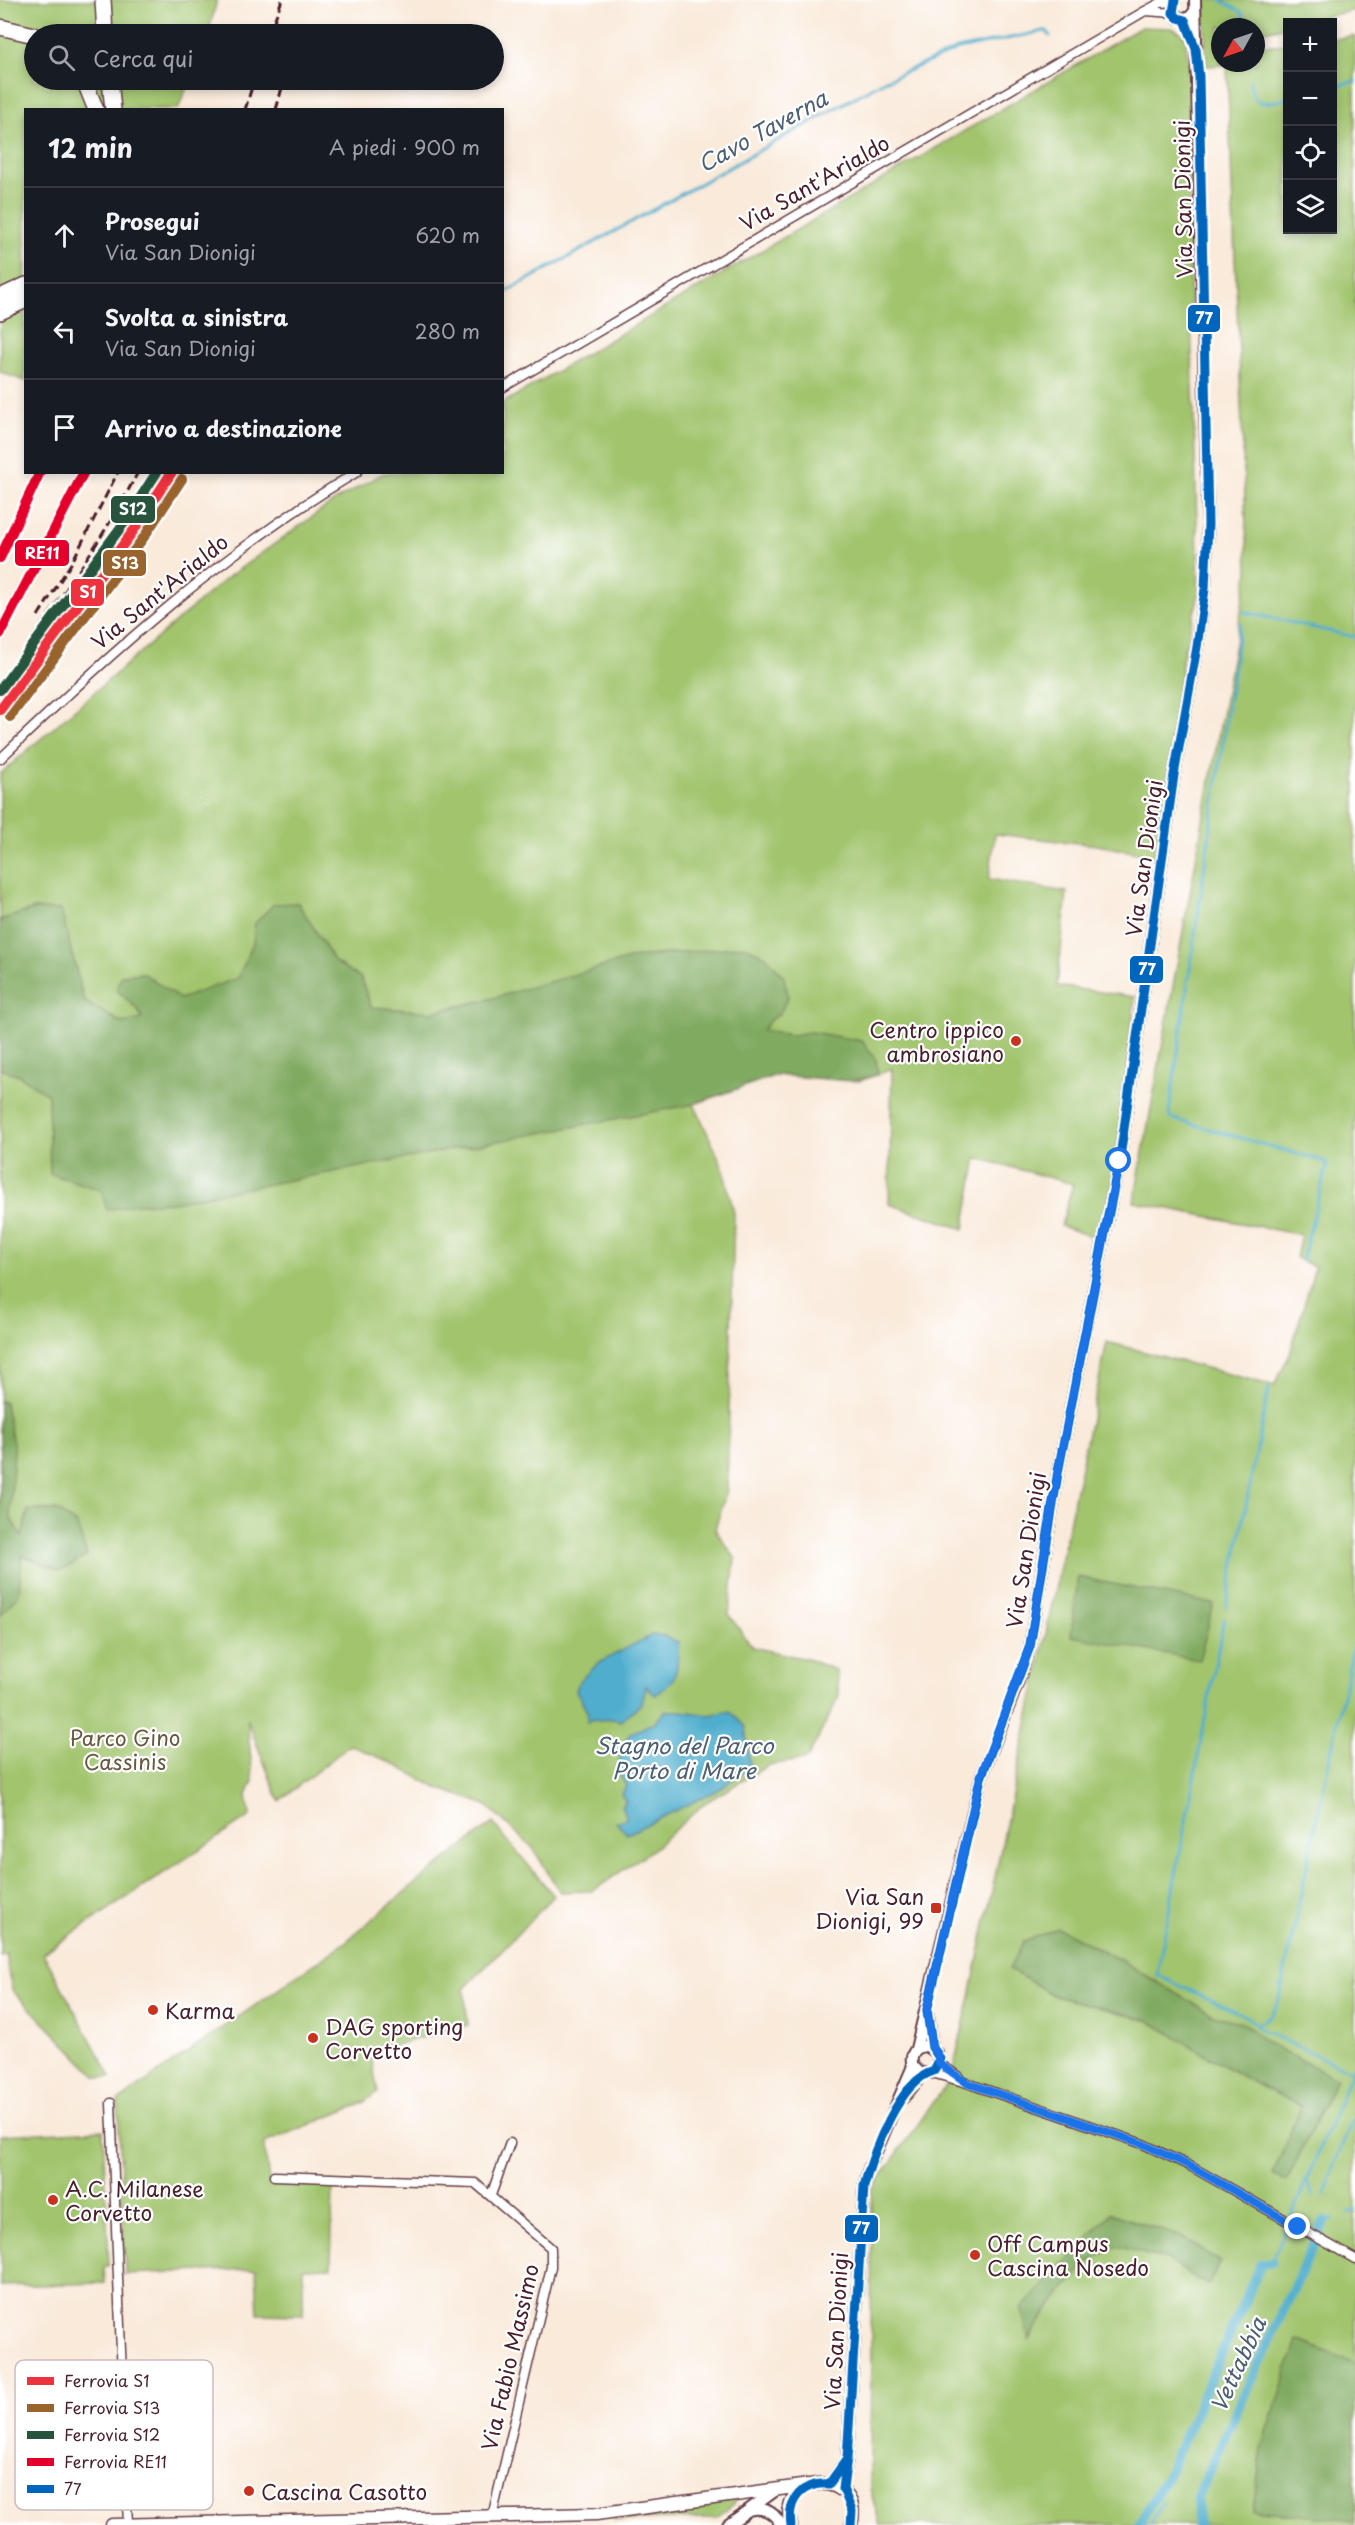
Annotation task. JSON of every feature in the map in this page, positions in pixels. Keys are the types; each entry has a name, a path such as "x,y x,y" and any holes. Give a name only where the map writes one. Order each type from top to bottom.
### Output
{"highway":[{"path":"103,0 104,24"},
{"path":"0,27 24,33"},
{"path":"88,90 95,108"},
{"path":"111,90 113,108"},
{"path":"0,297 24,286"},
{"path":"0,312 24,301"}],"main road":[{"path":"112,2525 596,2514 829,2484 842,2491 849,2500 853,2525 862,2525"},
{"path":"791,2525 789,2512 792,2502 798,2493 809,2485"},
{"path":"852,2510 862,2525"}],"street":[{"path":"1185,20 1192,16 1194,4"},
{"name":"Via San Dionigi","path":"842,2491 847,2459 864,2186 869,2168 913,2066 912,2056 927,2010 980,1778 1030,1646 1058,1472 1121,1151 1174,775 1205,589 1209,524 1197,16 1194,4"},
{"name":"Via Sant'Arialdo","path":"504,387 1146,10 1174,5 1178,18 1185,20"},
{"name":"Via San Dionigi","path":"1185,20 1196,49"},
{"name":"Via Sant'Arialdo","path":"0,759 85,676 222,563 314,498 354,474"},
{"name":"Via San Dionigi","path":"897,2105 939,2063 938,2054 932,2047 927,2010"},
{"path":"916,2049 924,2046 932,2047"},
{"path":"939,2063 967,2083"},
{"path":"913,2066 927,2073 967,2083 1143,2144 1190,2166 1355,2259"},
{"path":"111,2103 121,2360"},
{"path":"274,2176 475,2183 491,2195 510,2143"},
{"name":"Via Fabio Massimo","path":"491,2195 548,2244 553,2255 492,2517"},
{"path":"829,2484 847,2459"},
{"path":"728,2525 777,2489"},
{"path":"747,2510 757,2508 767,2510 776,2516 781,2525"},
{"path":"127,2510 128,2525"}],"green space":[{"path":"0,0 217,0 211,24 24,24 24,90 186,90 178,108 24,108 24,381 0,372"},
{"path":"1204,0 1355,0 1355,10 1320,18 1283,18 1283,27 1265,31 1265,18 1211,18 1211,66 1206,66"},
{"name":"Parco Gino Cassinis","path":"1141,27 1172,28 1185,35 1189,67 1190,281 1199,594 1183,655 1169,771 1154,856 1097,845 995,834 989,879 1067,892 1057,986 1135,997 1118,1152 1102,1240 1061,1226 1073,1184 977,1158 964,1229 889,1204 892,1069 860,1081 776,1075 694,1104 722,1165 734,1213 727,1490 715,1529 735,1558 729,1615 752,1647 807,1659 836,1670 839,1697 807,1759 769,1765 706,1802 653,1849 593,1891 560,1892 532,1847 486,1805 435,1787 390,1762 350,1745 279,1801 247,1719 253,1781 247,1795 250,1816 43,1953 111,2077 97,2077 12,1990 6,1954 0,1956 0,1450 5,1403 0,1401 0,1069 17,1074 48,1095 51,1174 101,1190 35,909 0,920 0,774 224,580 336,500 382,474 504,474 504,402"},
{"path":"1355,36 1355,2525 880,2525 870,2489 872,2189 951,2078 1107,1342 1274,1386 1290,1353 1315,1267 1296,1258 1301,1235 1134,1202 1248,572 1227,72 1265,72 1265,45 1283,44 1283,234 1337,234 1337,38"},
{"path":"298,903 335,962 361,978 371,1007 432,1012 486,1000 636,957 745,946 766,956 784,977 788,996 780,1013 770,1020 762,1031 792,1035 811,1032 862,1041 876,1060 878,1075 852,1081 776,1075 694,1104 173,1202 136,1204 107,1210 101,1190 50,1174 48,1095 17,1074 0,1069 0,920 35,909 61,910 84,1001 122,1023 142,1019 138,1010 116,989 122,975 143,973 180,999 238,978 253,943 255,923 274,904"},
{"path":"0,1401 5,1403 14,1448 10,1517 22,1537 28,1510 57,1510 77,1525 87,1556 61,1571 22,1555 19,1594 0,1616"},
{"path":"1078,1577 1214,1604 1199,1660 1071,1636"},
{"name":"DAG sporting Corvetto","path":"493,1823 554,1896 464,1989 468,2025 370,2052 378,2092 363,2103 264,2143 269,2181 333,2183 331,2267 303,2268 303,2315 258,2314 256,2269 125,2274 118,2101 343,1944 408,1889"},
{"path":"1058,1928 1120,1960 1213,2015 1243,2023 1267,2043 1337,2078 1286,2182 1273,2175 1301,2106 1248,2080 1148,2020 1055,1996 1009,1969 1024,1941"},
{"name":"A.C. Milanese Corvetto","path":"103,2130 109,2265 104,2268 105,2283 0,2286 0,2135"},
{"path":"1111,2213 1182,2237 1221,2262 1208,2285 1166,2260 1117,2246 1088,2262 1049,2308 1029,2339 1021,2309"},
{"path":"1297,2340 1355,2363 1355,2521 1253,2510 1262,2448"},
{"path":"732,2499 735,2503 717,2518 613,2520 649,2512"}],"water":[{"name":"Stagno del Parco Porto di Mare","path":"652,1635 664,1636 678,1642 677,1667 673,1679 655,1695 646,1686 642,1703 621,1721 593,1719 587,1723 588,1713 576,1692 579,1681 600,1662"},
{"name":"Stagno del Parco Porto di Mare","path":"666,1711 709,1715 730,1711 745,1727 750,1767 718,1790 627,1834 616,1822 627,1818 621,1806 626,1801 621,1794 626,1786 617,1770 625,1741 631,1733 655,1722"}],"waterway":[{"path":"1220,0 1242,12 1244,18"},
{"name":"Cavo Taverna","path":"504,293 884,81 958,49 1044,31 1047,31 1050,36"},
{"path":"1250,81 1251,90 1257,100 1267,102 1283,99"},
{"path":"1337,86 1355,81"},
{"path":"1244,612 1355,637"},
{"path":"1240,624 1169,1113 1170,1118 1326,1162 1302,1261"},
{"path":"1226,1607 1269,1388"},
{"path":"1224,1618 1157,1975 1248,2017 1258,2028 1351,2071"},
{"path":"1256,2025 1271,2016 1279,1999 1355,1639"},
{"path":"1272,2262 1355,2065"},
{"path":"1325,2195 1334,2164 1355,2115"},
{"path":"1307,2181 1313,2196"},
{"path":"1348,2214 1355,2210"},
{"name":"Vettabbia","path":"1324,2222 1326,2216"},
{"path":"1324,2222 1332,2220"},
{"name":"Vettabbia","path":"1198,2525 1196,2499 1324,2222"},
{"path":"1139,2525 1169,2472 1261,2264 1272,2262"},
{"path":"1150,2525 1163,2503"}],"railway":[{"path":"273,24 282,0"},
{"path":"246,108 251,90"},
{"path":"277,108 281,90"},
{"path":"38,616 72,562 117,474"},
{"path":"0,681 90,553 137,474"}],"rail line":[{"name":"RE11","path":"0,558 39,474"},
{"name":"RE11","path":"0,634 83,474"},
{"name":"S12","path":"0,690 124,523 156,474"},
{"name":"S1","path":"0,710 134,530 171,474"},
{"name":"S13","path":"10,717 144,537 182,479"}],"transit line":[{"name":"77","path":"791,2525 792,2507 799,2494 812,2486 829,2484 847,2459 864,2186 889,2119 910,2088 921,2077 934,2071 940,2059 932,2047 927,2010 981,1778 1030,1646 1058,1472 1121,1150 1174,775 1205,589 1208,524 1199,77 1196,49 1185,20 1173,13 1175,0"},
{"name":"77","path":"848,2449 843,2489 852,2511 851,2525"}],"place":[{"name":"Centro ippico ambrosiano","path":"1016,1041"},
{"name":"Via San Dionigi, 99","path":"936,1908"},
{"name":"Karma","path":"153,2010"},
{"name":"DAG sporting Corvetto","path":"313,2038"},
{"name":"A.C. Milanese Corvetto","path":"53,2200"},
{"name":"Off Campus Cascina Nosedo","path":"975,2255"},
{"name":"Cascina Casotto","path":"249,2491"}],"route":[{"path":"1119,1161 1073,1390 1030,1646 980,1778 968,1824 927,2010 932,2047 938,2054 939,2063 967,2083 1143,2144 1190,2166 1298,2227"}]}
